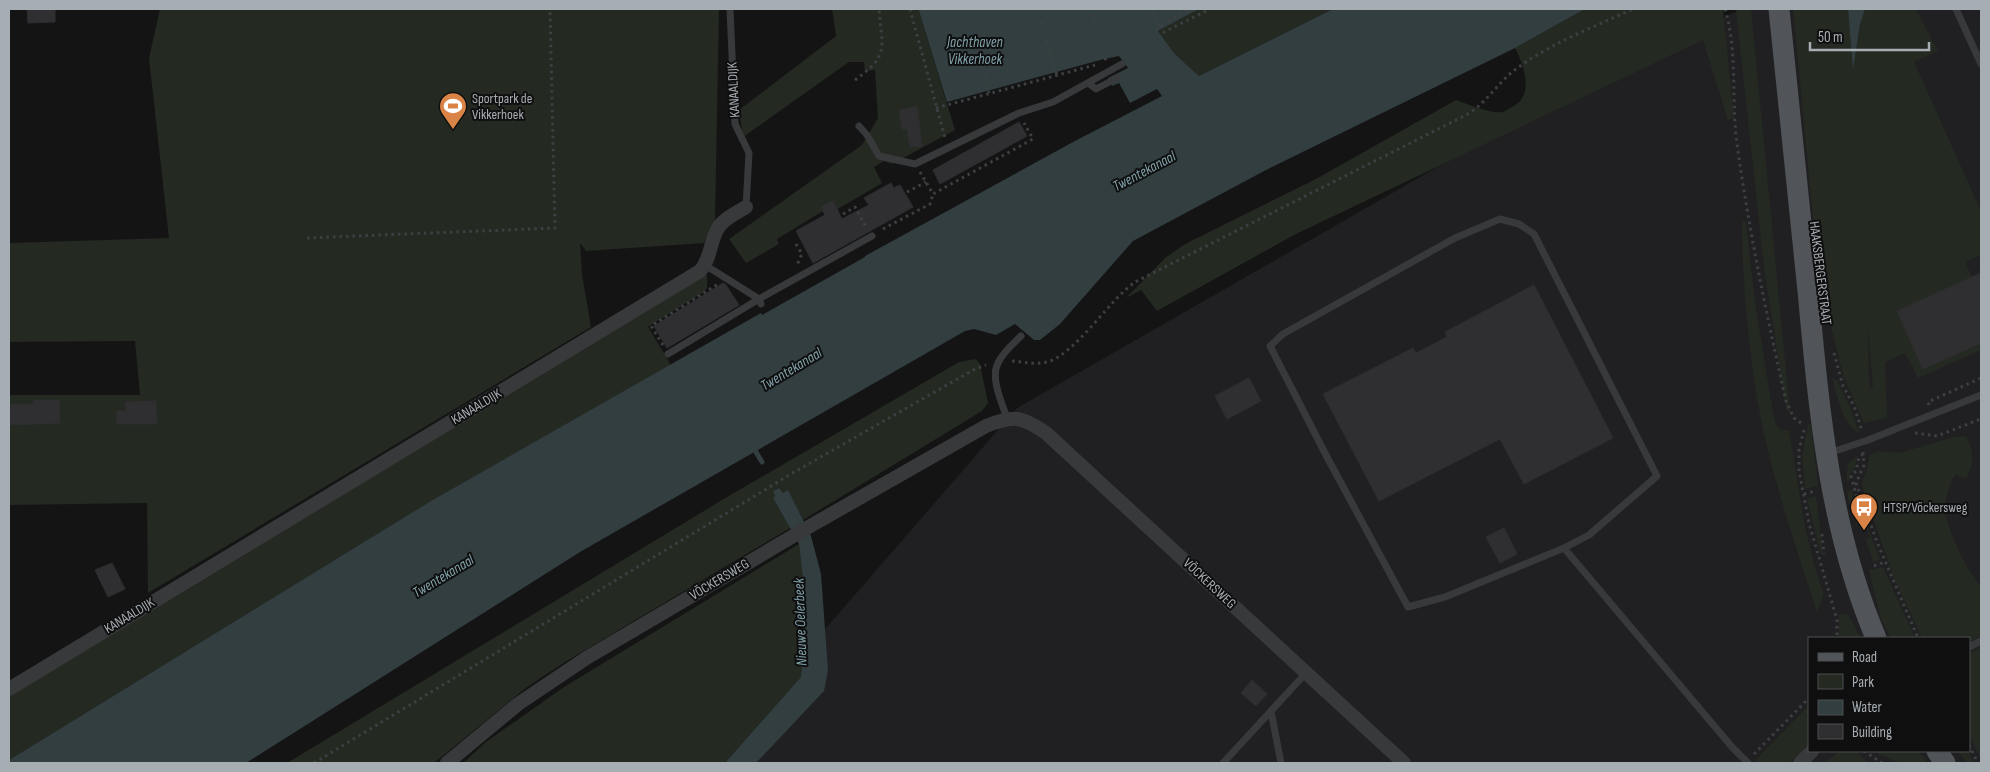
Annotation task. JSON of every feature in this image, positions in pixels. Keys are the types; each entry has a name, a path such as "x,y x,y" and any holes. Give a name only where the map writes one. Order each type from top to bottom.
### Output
{"main road":[{"name":"HAAKSBERGERSTRAAT","path":"1778,9 1818,397 1831,488 1844,543 1863,607 1876,637"},
{"path":"1938,752 1945,763"}],"street":[{"name":"KANAALDIJK","path":"9,688 692,276 705,265 719,226 746,207"},
{"name":"VÖCKERSWEG","path":"447,763 518,704 548,682 812,524 986,426 1007,418 1031,423 1046,433 1404,763"},
{"path":"1800,763 1811,752"}],"lane":[{"name":"KANAALDIJK","path":"730,9 735,124 749,153 746,207"},
{"path":"1956,9 1981,64"},
{"path":"859,126 867,134 879,156 915,164 1019,113 1053,102 1122,64"},
{"path":"1088,84 1096,89 1117,78"},
{"path":"1500,219 1519,224 1534,234 1657,476 1589,535 1564,548 1445,597 1408,606 1326,457 1270,346 1283,334 1456,238 1482,226 1500,219"},
{"path":"668,354 803,274 872,236"},
{"path":"705,265 760,301"},
{"path":"1007,418 996,378 998,363 1021,336"},
{"path":"1826,454 1863,442 1981,396"},
{"path":"1564,548 1747,762"},
{"path":"1223,763 1306,673"},
{"path":"1271,711 1281,763"}],"path":[{"path":"307,238 555,228 550,9"},
{"path":"855,80 873,68 883,51 879,9"},
{"path":"910,9 947,149"},
{"path":"1161,25 1191,9"},
{"path":"1152,12 1164,32 1204,10 1210,9"},
{"path":"314,763 791,474 975,369 1013,361 1038,364 1058,356 1073,345 1118,297 1135,282 1466,115 1480,106 1510,73 1529,60 1584,31 1633,9"},
{"path":"1725,9 1732,59 1737,142 1754,245 1786,401 1794,418 1804,425 1799,450 1799,471 1809,523 1834,605 1837,620 1837,637"},
{"path":"1093,14 1107,62"},
{"path":"1041,22 1056,75"},
{"path":"975,41 989,93"},
{"path":"936,108 1107,62 1122,64"},
{"path":"883,229 930,204 933,194 1033,139 1019,113"},
{"path":"915,164 933,194"},
{"path":"907,192 926,182"},
{"path":"843,214 855,207 872,236"},
{"path":"796,244 802,254 797,265 803,274"},
{"path":"668,354 651,326 726,279"},
{"path":"1833,351 1843,386 1860,424 1864,465 1856,483 1885,562 1918,637"},
{"path":"1928,402 1981,378"},
{"path":"1911,434 1937,436 1980,420"},
{"path":"1864,528 1851,476 1856,471 1859,457 1870,452"},
{"path":"1874,566 1885,562"},
{"path":"1747,762 1808,699"},
{"path":"1970,747 1978,763"},
{"path":"1866,752 1882,763"}],"shaded area":[{"path":"1741,9 1981,9 1981,763 709,763 1017,408 1525,117"}],"green space":[{"path":"160,9 719,9 715,220 704,243 586,251 580,243 582,274 591,327 148,593 147,503 9,505 9,395 140,395 135,341 9,342 9,243 169,238 149,58"},
{"path":"832,9 920,9 919,11 955,130 892,164 884,161 874,167 882,183 831,213 828,208 777,239 779,244 746,263 729,239 862,145 878,118 875,70 865,71 864,62 849,62 743,137 739,110 836,36","holes":["917,106 922,146 910,147 907,129 902,130 900,114 905,112 905,108"]},
{"path":"1199,9 1333,9 1199,76 1174,53 1158,31"},
{"path":"1585,9 1723,9 1734,118 1728,120 1703,40 1294,235 1157,311 1141,290 1126,298 1165,258 1185,244 1316,179 1456,100 1491,112 1503,112 1512,107 1523,96 1526,80 1522,63 1515,48"},
{"path":"1736,9 1751,9 1790,413 1786,409 1764,267"},
{"path":"1793,9 1848,9 1853,67 1860,24 1865,9 1916,9 1938,51 1914,62 1981,211 1981,255 1965,262 1981,297 1981,350 1918,378 1905,353 1885,362 1887,418 1864,423 1844,378 1819,280","holes":["1868,328 1873,388 1870,389 1869,381"]},
{"path":"1742,220 1746,221 1755,303 1773,413 1776,425 1781,430 1789,430 1805,527 1815,568 1824,594 1817,613 1783,506 1762,425 1748,332 1744,287"},
{"path":"707,274 707,288 704,292 648,327 671,365 429,502 9,760 9,694"},
{"path":"976,359 980,364 988,403 982,411 803,520 788,491 783,493 779,488 773,491 775,496 773,498 790,528 565,662 527,687 434,763 287,763 727,497 959,362"},
{"path":"1832,378 1837,380 1851,409 1859,433 1853,429 1844,416"},
{"path":"1811,424 1818,486 1805,489 1802,457 1808,425"},
{"path":"1966,436 1972,453 1971,468 1966,479 1955,474 1951,482 1945,508 1949,526 1958,549 1981,586 1981,636 1970,642 1970,637 1922,637 1894,578 1862,483 1868,466 1869,456 1879,451 1899,453 1954,437"},
{"path":"1857,456 1855,468 1848,476 1850,479 1846,481 1848,464"},
{"path":"1852,490 1862,522 1857,524 1850,507 1847,491"},
{"path":"1816,496 1823,554 1821,555 1807,499"},
{"path":"1867,528 1880,560 1873,562 1866,539 1870,538"},
{"path":"799,544 803,580 804,648 801,677 725,763 463,763 486,742 564,687"},
{"path":"1883,567 1915,637 1890,637 1880,616 1869,570"},
{"path":"1847,613 1860,637 1839,637 1839,615"},
{"path":"1981,647 1981,759 1970,737 1970,653"},
{"path":"1808,706 1808,745 1789,763 1759,763 1756,760"},
{"path":"1839,752 1857,752 1868,763 1824,763"},
{"path":"1877,752 1919,752 1928,763 1900,763"},
{"path":"1959,752 1968,752 1974,763 1967,763"}],"water":[{"path":"920,9 1199,9 1158,31 1174,53 1199,76 1333,9 1585,9 1515,48 1266,170 1133,241 1060,324 1040,340 1034,340 1015,324 996,335 974,329 965,331 580,552 246,763 9,763 9,760 429,502 761,313 762,315 1073,142 1162,96 1157,89 1130,103 1119,83 1112,86 1108,78 1128,68 1119,56 947,102 919,11"},
{"path":"1848,9 1865,9 1860,24 1853,70"},
{"path":"779,488 783,493 788,490 811,536 821,574 828,670 824,691 756,763 725,763 801,677 804,648 803,580 799,544 773,498 775,496 773,491"}],"building":[{"path":"27,9 55,9 55,22 28,23"},
{"path":"917,106 922,146 910,147 907,129 902,130 899,110"},
{"path":"1019,122 1027,136 940,184 933,170"},
{"path":"891,183 894,188 900,185 913,207 813,263 796,231 825,215 821,207 833,201 842,219 869,205 864,198"},
{"path":"1981,273 1981,343 1923,369 1897,311"},
{"path":"723,283 739,305 667,348 654,326"},
{"path":"1534,285 1613,438 1524,484 1500,439 1379,501 1323,394 1413,348 1416,353 1447,337 1445,332"},
{"path":"1249,378 1261,401 1227,419 1215,396"},
{"path":"34,400 59,400 60,423 9,425 9,405 34,404"},
{"path":"156,401 157,424 117,424 117,411 126,411 125,402"},
{"path":"1504,528 1517,554 1500,563 1486,537"},
{"path":"112,563 125,589 108,597 95,570"},
{"path":"1252,680 1267,694 1256,706 1241,693"}],"waterway":[{"name":"Nieuwe Oelerbeek","path":"756,452 762,462"}],"place":[{"name":"Sportpark de Vikkerhoek","path":"453,130"},
{"name":"HTSP/Vöckersweg","path":"1864,531"}],"water label":[{"name":"Jachthaven Vikkerhoek","path":"975,50"},
{"name":"Twentekanaal","path":"1144,171"},
{"name":"Twentekanaal","path":"791,369"},
{"name":"Twentekanaal","path":"443,576"}]}
